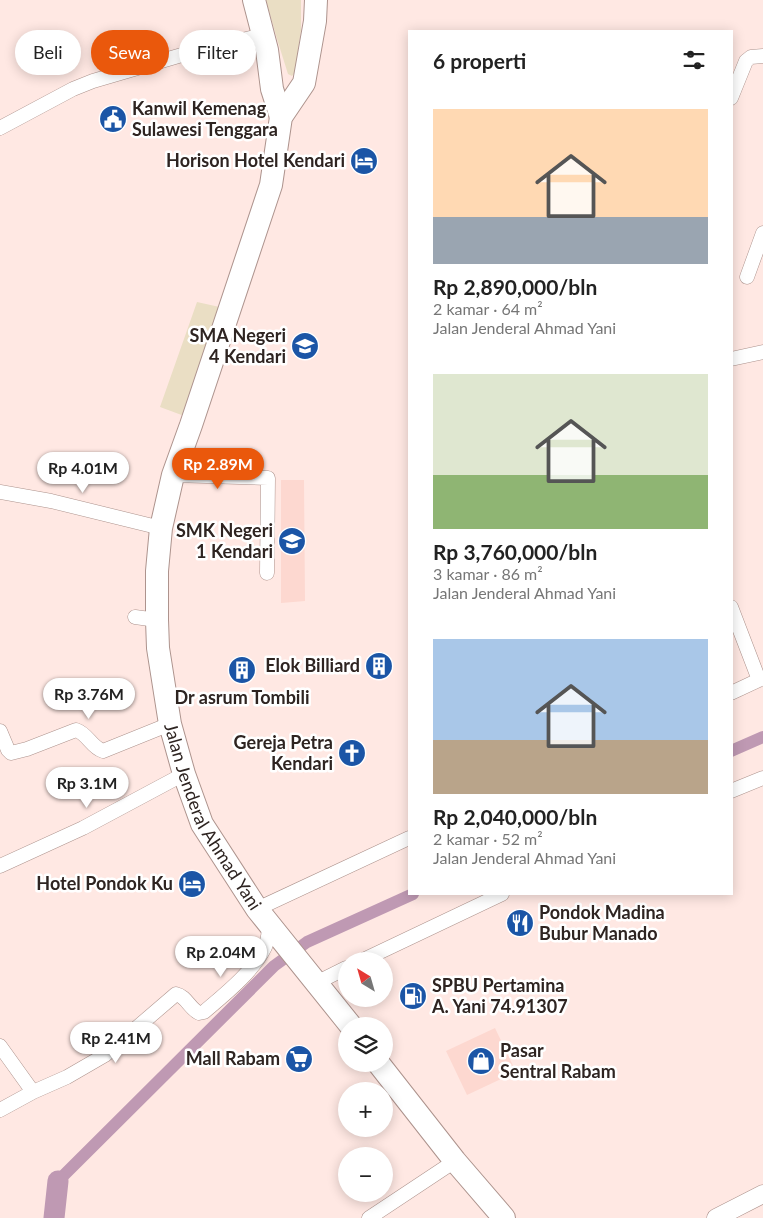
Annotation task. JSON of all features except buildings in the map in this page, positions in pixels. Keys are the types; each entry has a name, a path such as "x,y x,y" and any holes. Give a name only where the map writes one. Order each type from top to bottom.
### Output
{"highway":[{"path":"254,0 281,117"},
{"name":"Jalan Jenderal Ahmad Yani","path":"316,0 315,21 304,83 281,117 270,185 173,475 161,528 157,571 146,619 158,648 170,724 184,774 202,824 269,923 344,1017"},
{"path":"271,79 289,83 304,83"},
{"path":"385,1072 455,1161 504,1218"}],"street":[{"path":"0,128 73,89 93,81 192,52 263,34"},
{"path":"733,93 746,61 751,57 763,56"},
{"path":"747,277 763,232"},
{"path":"733,359 763,352"},
{"path":"173,475 268,478 267,573"},
{"path":"0,492 51,501 161,528"},
{"path":"733,613 761,679 733,692"},
{"path":"0,731 4,752 14,754 76,730 84,735 94,747 103,751 170,724"},
{"path":"0,866 83,828 184,774"},
{"path":"733,790 763,778"},
{"path":"0,1110 32,1092 67,1077 105,1055 176,994 180,995 195,1011 199,1013 204,1012 242,977 257,959 266,946 269,923 408,839"},
{"path":"380,952 500,895"},
{"path":"311,976 338,970"},
{"path":"0,1046 32,1092"},
{"path":"370,1218 455,1161"},
{"path":"716,1218 763,1194"}],"shaded area":[{"path":"266,0 301,0 301,30 295,72 292,76 288,74"},
{"path":"197,302 224,308 187,417 160,407"},
{"name":"SMK Negeri 1 Kendari","path":"281,480 304,480 305,601 281,603"},
{"name":"Pasar Sentral Rabam","path":"495,1028 516,1072 467,1095 446,1051"}],"waterway":[{"path":"733,750 763,737"},
{"path":"58,1181 274,966 307,942 411,895"},
{"path":"54,1218 58,1181"}],"place":[{"name":"Kanwil Kemenag Sulawesi Tenggara","path":"113,119"},
{"name":"Horison Hotel Kendari","path":"364,161"},
{"name":"SMA Negeri 4 Kendari","path":"305,346"},
{"name":"SMK Negeri 1 Kendari","path":"292,541"},
{"name":"Elok Billiard","path":"379,666"},
{"name":"Dr asrum Tombili","path":"242,670"},
{"name":"Gereja Petra Kendari","path":"352,753"},
{"name":"Hotel Pondok Ku","path":"192,884"},
{"name":"Pondok Madina Bubur Manado","path":"520,923"},
{"name":"SPBU Pertamina A. Yani 74.91307","path":"413,996"},
{"name":"Mall Rabam","path":"299,1059"},
{"name":"Pasar Sentral Rabam","path":"481,1061"}]}
